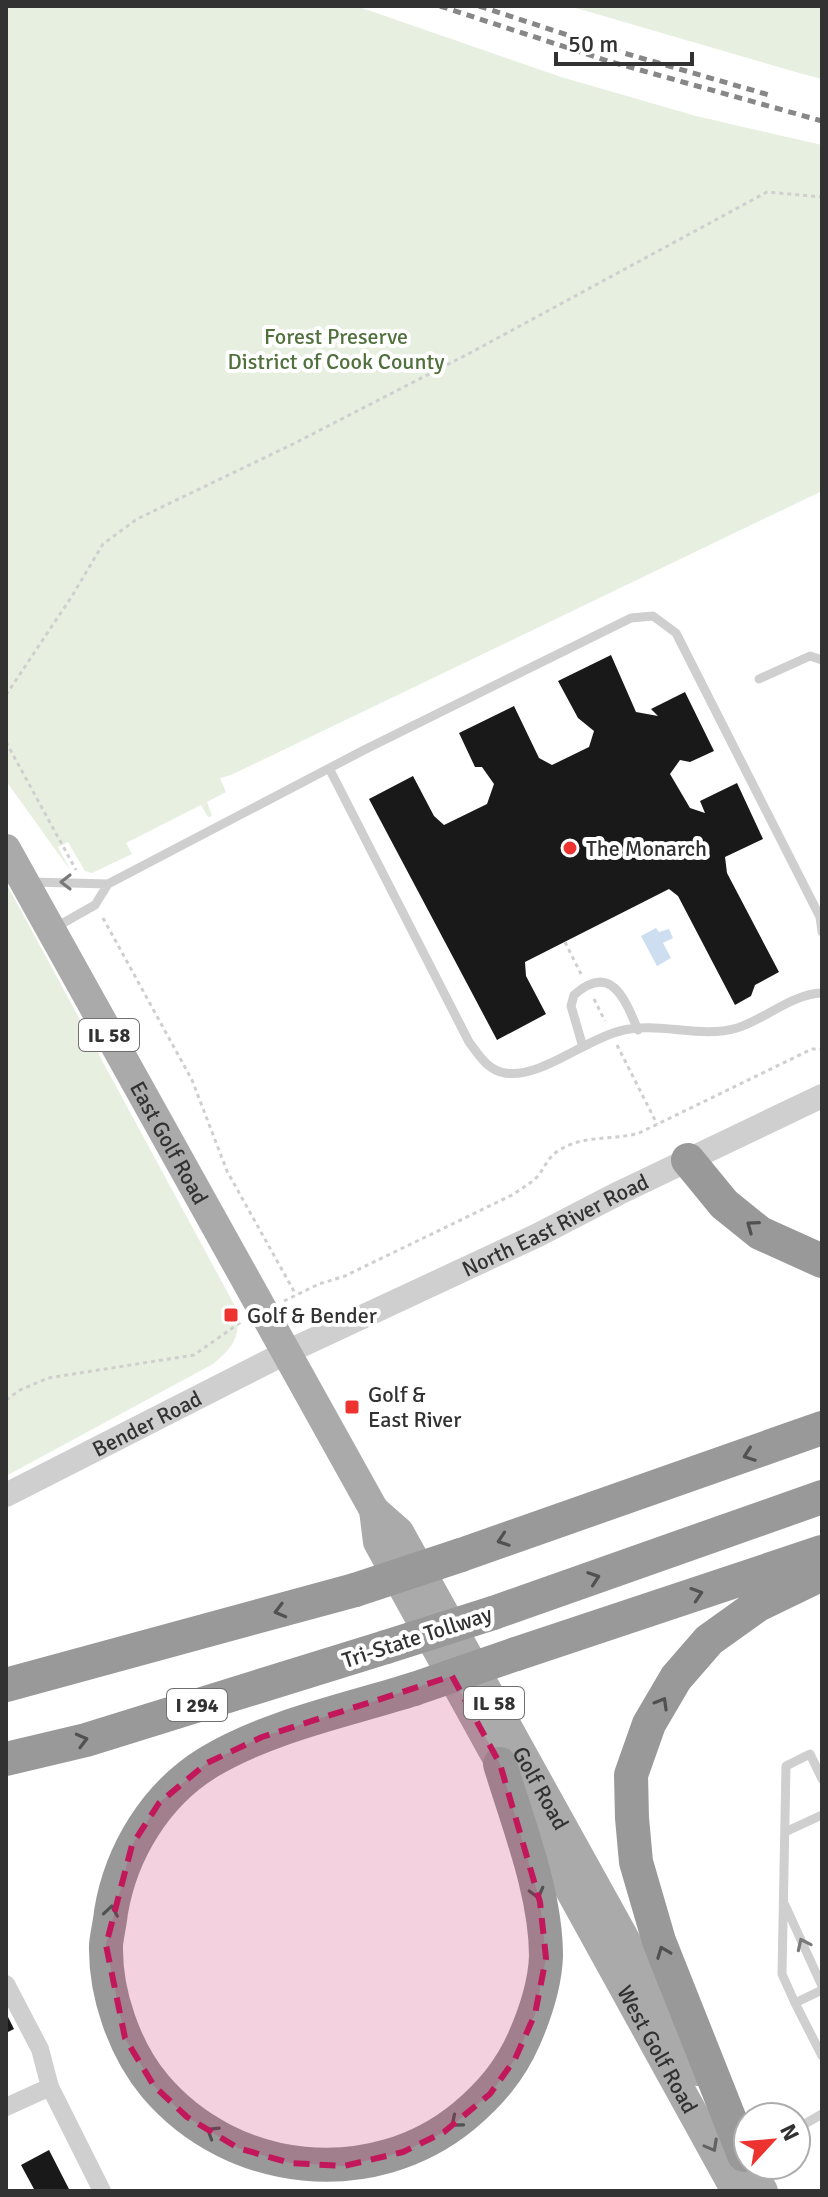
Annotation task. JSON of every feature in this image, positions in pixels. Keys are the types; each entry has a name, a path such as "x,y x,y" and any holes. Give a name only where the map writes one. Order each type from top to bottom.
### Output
{"highway":[{"path":"688,1160 724,1204 760,1233 822,1261"},
{"path":"6,1685 355,1590 822,1428"},
{"name":"Tri-State Tollway","path":"6,1759 86,1740 493,1613 822,1497"},
{"path":"500,1764 540,1902 546,1958 535,2014 515,2059 490,2094 444,2132 403,2152 344,2166 290,2163 238,2148 187,2117 154,2086 125,2038 110,1990 106,1945 114,1894 132,1845 159,1803 207,1763 262,1737 822,1552"},
{"path":"732,2122 659,1941 636,1862 631,1775 649,1724 676,1678 709,1640 758,1605 822,1574"}],"main road":[{"name":"East Golf Road","path":"6,849 287,1352"},
{"name":"Golf Road","path":"287,1352 374,1510 399,1532 593,1905"},
{"name":"Golf Road","path":"374,1510 378,1542 500,1764 593,1905"},
{"name":"West Golf Road","path":"593,1905 732,2134"},
{"name":"West Golf Road","path":"593,1905 736,2191"}],"street":[{"name":"North East River Road","path":"287,1352 538,1235 822,1096"},
{"name":"Bender Road","path":"6,1495 287,1352"},
{"path":"6,1984 40,2049 50,2087 102,2191"},
{"path":"6,2107 50,2087"}],"lane":[{"path":"23,882 108,884 364,750 631,618 653,616 676,633 820,917 822,932"},
{"path":"759,679 810,656 822,660"},
{"path":"330,770 469,1042 486,1065 505,1073 528,1071 621,1030 715,1033 741,1027 808,994 822,993"},
{"path":"51,931 95,905 108,884"},
{"path":"583,1047 571,1006 574,995 592,984 614,986 623,996 638,1030"},
{"path":"822,1779 810,1754 786,1766 782,1974 822,2056"},
{"path":"785,1832 822,1815"},
{"path":"783,1903 822,1988 795,2003"}],"path":[{"path":"6,695 103,544 137,519 293,444 470,353 767,192 822,197"},
{"path":"6,742 78,873"},
{"path":"104,921 192,1080 227,1171 296,1295 345,1276 512,1195 534,1180 549,1158 560,1149 588,1138 620,1139 639,1133 812,1049 822,1049"},
{"path":"6,1400 48,1378 194,1355 239,1323"}],"highlighted area":[{"path":"452,1676 500,1764 540,1902 546,1958 535,2014 515,2059 490,2094 444,2132 403,2152 344,2166 290,2163 238,2148 187,2117 154,2086 125,2038 106,1945 132,1845 159,1803 207,1763 262,1737"}],"green space":[{"name":"Forest Preserve District of Cook County","path":"6,6 356,6 561,77 696,116 822,145 822,491 220,778 226,792 207,802 212,816 208,817 201,805 126,843 132,854 92,873 85,871 68,842 58,847 70,870 6,781"},
{"path":"569,6 822,6 822,79 792,71"},
{"path":"6,883 235,1306 238,1325 235,1339 213,1364 6,1476"}],"water":[{"path":"656,928 659,932 669,929 673,938 663,943 671,958 657,966 641,936"}],"building":[{"name":"The Monarch","path":"611,655 636,712 658,716 651,709 685,692 714,751 690,762 680,760 670,774 690,808 705,813 700,801 737,783 763,839 725,857 727,873 779,972 755,985 751,996 735,1005 678,896 669,889 525,962 526,976 546,1014 497,1040 369,799 413,776 434,816 444,825 487,804 494,784 482,767 475,767 459,733 514,706 539,758 552,765 589,747 594,731 578,718 558,681"},
{"path":"6,2013 14,2029 6,2033"},
{"path":"49,2150 70,2191 35,2191 21,2165"}],"railway":[{"path":"440,6 608,61 822,121"},
{"path":"479,6 610,49 769,95"}],"place":[{"name":"The Monarch","path":"570,848"},
{"name":"Golf & Bender","path":"231,1315"},
{"name":"Golf & East River","path":"352,1407"}]}
